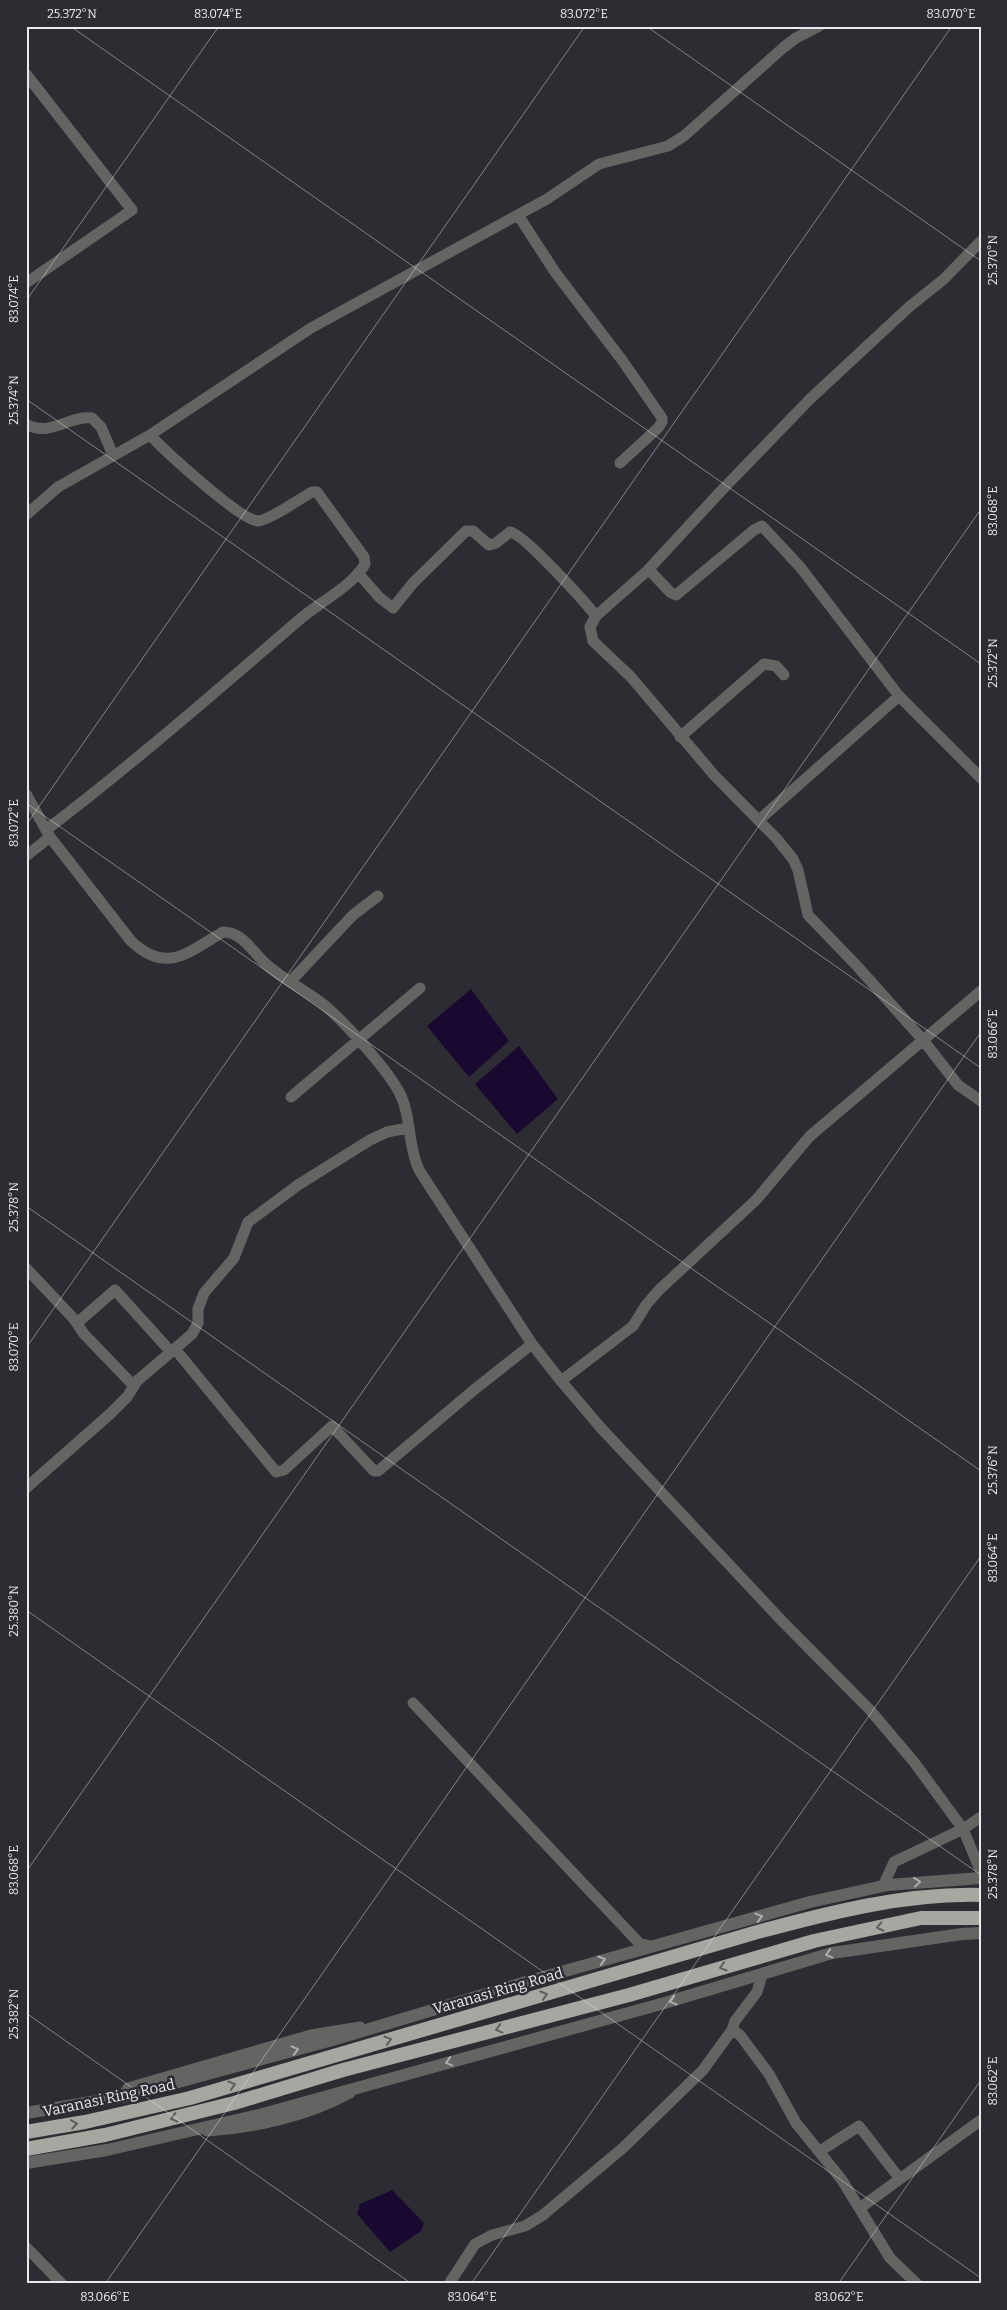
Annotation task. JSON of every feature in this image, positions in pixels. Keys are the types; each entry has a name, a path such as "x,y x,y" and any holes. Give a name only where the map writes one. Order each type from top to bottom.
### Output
{"highway":[{"name":"Varanasi Ring Road","path":"26,2132 86,2122 190,2098 754,1933 832,1912 945,1894 981,1895"},
{"path":"26,2148 104,2135 234,2103 343,2070 629,1995 814,1941 921,1918 981,1918"}],"street":[{"path":"26,515 58,487 150,435 311,328 547,199 599,164 668,146 684,136 784,47 796,38 820,26"},
{"path":"26,74 132,210 26,283"},
{"path":"518,214 555,272 622,360 662,418 658,428 620,463"},
{"path":"981,241 944,279 909,307 810,399 720,491 648,571 596,616 590,628 593,641 631,677 680,737 714,775 759,820 793,859 798,870 808,915 840,946 923,1040 958,1085 981,1101"},
{"path":"26,424 32,428 52,429 82,419 92,418 102,427 113,455"},
{"path":"26,856 48,834 300,619 358,573 365,564 364,558 317,492 312,492 264,520 251,519 191,474 150,435"},
{"path":"648,571 671,593 676,594 754,530 762,526 801,568 899,696 981,778"},
{"path":"358,573 379,597 393,608 413,582 466,531 473,531 489,545 496,543 510,532 514,532 548,564 596,616"},
{"path":"680,737 764,664 776,666 784,675"},
{"path":"759,820 899,696"},
{"path":"26,794 48,834 131,941 141,950 154,958 166,960 179,958 223,932 238,934 267,965 326,1007 358,1041 398,1090 404,1103 413,1158 419,1170 532,1344 608,1435 782,1621 870,1710 914,1762 964,1829 981,1872"},
{"path":"290,982 353,915 378,896"},
{"path":"291,1096 420,988"},
{"path":"562,1381 633,1326 646,1305 659,1290 756,1200 810,1136 981,991"},
{"path":"26,1488 110,1414 127,1397 133,1385 173,1351 196,1328 198,1309 204,1293 234,1258 248,1222 298,1185 370,1140 386,1132 408,1128"},
{"path":"26,1268 77,1323 84,1334 133,1385"},
{"path":"77,1323 115,1290 173,1351 276,1472 284,1470 332,1426 374,1471 378,1471 475,1389 532,1344"},
{"path":"413,1703 640,1944 650,1946"},
{"path":"883,1886 894,1862 964,1829 981,1817"},
{"path":"26,2113 123,2097 393,2022 650,1946 810,1902 883,1886 934,1880 981,1878"},
{"path":"26,2163 107,2150 259,2116 762,1975 832,1953 962,1934 981,1933"},
{"path":"449,2284 475,2244 492,2235 524,2226 543,2215 624,2147 703,2070 732,2030 735,2021 757,1992 762,1975"},
{"path":"732,2030 740,2035 775,2083 796,2123 820,2151 860,2208 890,2258 917,2284"},
{"path":"860,2208 981,2120"},
{"path":"820,2151 859,2126 900,2179"},
{"path":"26,2247 62,2284"}],"shaded area":[{"path":"471,989 509,1041 469,1077 427,1026"},
{"path":"519,1046 558,1099 517,1134 475,1084"},
{"path":"392,2190 424,2223 421,2231 390,2252 357,2214 360,2204"}]}
